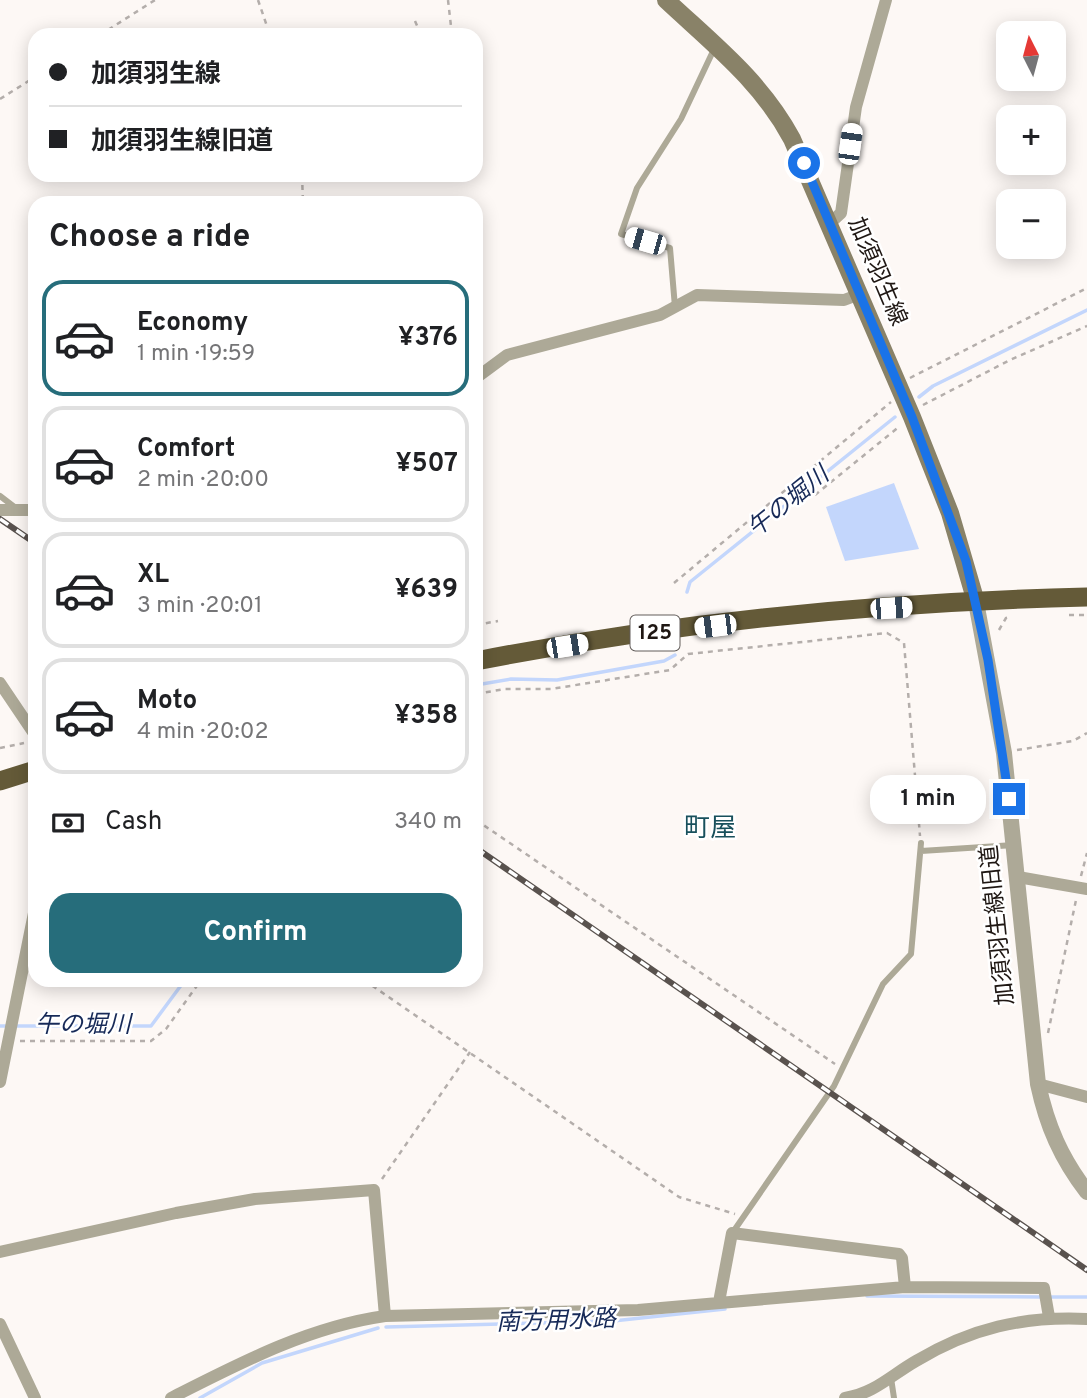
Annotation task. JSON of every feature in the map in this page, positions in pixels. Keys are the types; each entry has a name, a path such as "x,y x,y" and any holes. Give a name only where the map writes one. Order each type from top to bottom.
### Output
{"highway":[{"name":"125","path":"483,660 739,622 976,602 1087,597"},
{"path":"0,781 28,772"}],"main road":[{"name":"加須羽生線","path":"666,0 717,44 755,83 783,122 912,417 950,513 976,602"}],"street":[{"path":"829,224 841,213 856,107 886,0"},
{"path":"483,373 507,355 660,315 697,295 844,300 860,294"},
{"path":"0,510 28,510"},
{"name":"加須羽生線旧道","path":"976,602 1004,753 1038,1084 1050,1132 1061,1155 1087,1192"},
{"path":"0,683 28,727"},
{"path":"1018,877 1083,888"},
{"path":"0,1082 28,942"},
{"path":"1038,1084 1087,1097"},
{"path":"0,1252 176,1213 255,1199 374,1190 385,1316"},
{"path":"719,1302 732,1233 899,1254 902,1258 905,1287"},
{"path":"171,1398 186,1395 267,1349 355,1322 385,1316 638,1310 905,1287 1044,1287 1049,1317"},
{"path":"845,1398 866,1395 965,1336 1015,1322 1049,1317 1087,1319"},
{"path":"0,1324 35,1398"}],"lane":[{"path":"675,307 670,248 621,234 637,188 681,119 717,44"},
{"path":"0,496 17,509"},
{"path":"732,1233 843,1069 883,984 911,954 921,847 1014,845"},
{"path":"891,1378 894,1398"}],"path":[{"path":"111,28 155,0"},
{"path":"258,0 268,28"},
{"path":"448,0 451,28"},
{"path":"415,21 418,28"},
{"path":"0,99 28,81"},
{"path":"674,583 900,390 1087,288"},
{"path":"815,495 912,417 919,408 999,366 1087,326"},
{"path":"1063,615 1087,615"},
{"path":"999,629 1006,618 1014,616"},
{"path":"483,624 498,621"},
{"path":"483,693 505,689 551,689 670,670 688,654 887,633 904,643 921,847"},
{"path":"1004,753 1073,741 1087,733"},
{"path":"0,748 28,740"},
{"path":"483,825 843,1069"},
{"path":"1048,1034 1083,888 1087,853"},
{"path":"8,1041 151,1041 166,1029 196,987"},
{"path":"374,987 679,1197 743,1216"},
{"path":"374,1190 470,1051"}],"water":[{"path":"894,483 919,549 845,561 826,507"}],"waterway":[{"name":"午の堀川","path":"919,397 933,386 1087,310"},
{"name":"午の堀川","path":"687,592 690,582 895,417"},
{"name":"午の堀川","path":"483,684 511,679 557,680 664,661 675,655"},
{"name":"午の堀川","path":"0,1026 151,1026 180,987"},
{"name":"南方用水路","path":"867,1296 1040,1297"},
{"name":"南方用水路","path":"1050,1297 1087,1297"},
{"name":"南方用水路","path":"386,1327 613,1321 725,1309"},
{"name":"南方用水路","path":"200,1398 262,1363 378,1328"}],"railway":[{"path":"0,519 28,538"},
{"path":"483,853 1087,1270"}],"district":[{"name":"町屋","path":"710,829"}],"route":[{"path":"804,163 912,417 966,561 988,660 1009,799"}]}
